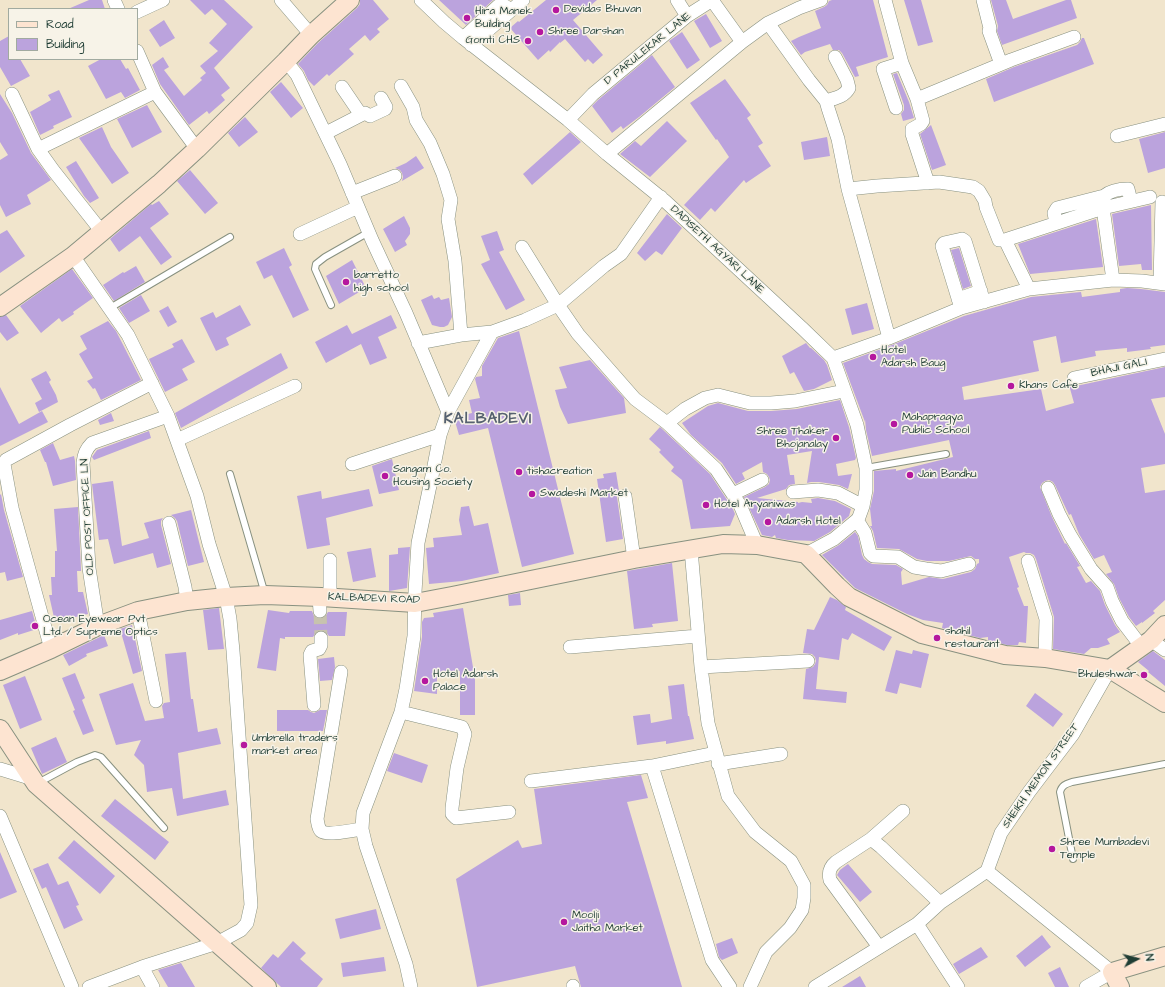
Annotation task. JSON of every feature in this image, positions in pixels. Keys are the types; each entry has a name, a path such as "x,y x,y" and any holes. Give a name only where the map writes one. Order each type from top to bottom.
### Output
{"main road":[{"path":"0,307 73,256 160,184 198,149 311,35 350,0"},
{"name":"KALBADEVI ROAD","path":"0,671 51,649 98,626 138,612 188,602 226,597 265,595 323,602 415,603 634,559 723,544 757,545 806,554"},
{"path":"806,554 849,597 922,634 1005,655 1045,658 1110,669 1165,703"},
{"path":"1110,669 1152,645 1165,625"},
{"path":"0,715 2,731 35,781 267,987"},
{"path":"1116,980 1165,956"}],"street":[{"path":"138,12 163,0"},
{"path":"281,0 311,35"},
{"name":"DADISETH AGYARI LANE","path":"421,0 467,41 568,120 607,154 661,197 833,358 857,425 866,468 866,490 863,506 857,520 834,539 806,554"},
{"path":"467,41 498,6 505,6 511,10 523,0"},
{"path":"678,0 687,16"},
{"path":"607,154 742,42 768,23 799,8 821,0"},
{"path":"885,0 902,63 917,99 923,121 912,129 912,134 928,183"},
{"path":"983,0 990,28 989,31 1001,64"},
{"name":"D PARULEKAR LANE","path":"568,120 593,94 637,56 687,16 709,2 714,3 742,42"},
{"path":"768,23 826,101 838,139 848,189 889,338"},
{"path":"917,99 1001,64 1074,37"},
{"path":"138,53 155,92 198,149"},
{"path":"826,101 840,97 846,93 849,88 847,80 836,57"},
{"path":"286,61 297,75 326,133 448,412"},
{"path":"896,108 882,69 902,63"},
{"path":"342,86 361,115"},
{"path":"401,86 413,107 416,120 430,143 443,174 451,200 448,219 455,261 461,335"},
{"path":"38,149 155,92"},
{"path":"12,94 38,149 102,232"},
{"path":"326,133 365,113 370,116 385,109 386,107 381,98"},
{"path":"1117,136 1165,124"},
{"path":"352,193 394,176"},
{"path":"848,189 939,182 973,187 979,191 985,201 999,240 1005,240 1103,208 1150,197"},
{"path":"1056,223 1054,213 1057,208 1104,196 1107,193 1128,189 1131,201"},
{"path":"418,343 461,335 492,332 525,320 558,305 604,266 621,254 661,197"},
{"path":"833,358 889,338 959,304 983,296 1029,289 1113,280 1163,283 1162,202"},
{"path":"300,234 358,207"},
{"path":"1103,208 1113,280"},
{"path":"959,304 942,246 944,243 962,239 965,241 983,296"},
{"path":"1005,240 1029,289"},
{"path":"522,247 578,334 634,399 667,423 716,469 740,505 757,545"},
{"path":"73,256 128,335 168,416 197,496 209,544 226,597 233,651 251,905 247,923 241,930 217,944 142,967 89,987"},
{"path":"411,987 406,964 366,846 362,829 362,813 401,712 406,689 414,636 418,543 440,435 448,412 492,332"},
{"name":"BHAJI GALI","path":"1074,378 1165,359"},
{"path":"51,649 12,508 4,464 6,460 57,432 152,383"},
{"path":"177,440 295,386"},
{"path":"667,423 685,409 705,398 718,396 750,403 771,403 795,401 844,391"},
{"name":"OLD POST OFFICE LN","path":"98,626 88,568 83,470 86,449 92,443 168,416"},
{"path":"352,464 440,435"},
{"path":"733,494 762,480"},
{"path":"1048,488 1070,535 1091,569 1107,587 1112,601 1122,620 1152,645"},
{"path":"793,492 818,490 838,493 863,506"},
{"path":"625,496 634,559"},
{"path":"857,520 865,533 870,553 873,556 898,557 914,567 941,571 970,564"},
{"path":"169,523 188,602"},
{"path":"691,549 701,667 708,723 728,796 755,832 791,861 804,885 802,910 790,928 766,952 750,987"},
{"path":"323,602 330,560"},
{"path":"1028,561 1046,619 1045,658"},
{"path":"138,612 156,701"},
{"path":"570,647 698,636"},
{"path":"314,705 310,655 312,651 319,649 321,645 321,638"},
{"path":"701,667 808,661"},
{"name":"SHEIKH MEMON STREET","path":"987,871 1001,833 1072,734 1110,669"},
{"path":"341,672 317,819 318,825 322,831 328,833 362,829"},
{"path":"401,712 462,727 465,734 457,768 452,814 456,818 509,812"},
{"path":"531,780 717,759 781,754"},
{"path":"652,766 712,960 730,987"},
{"path":"0,769 35,781"},
{"path":"879,946 830,880 829,872 832,866 871,839 903,811"},
{"path":"0,816 4,839 72,987"},
{"path":"871,839 940,903"},
{"path":"815,987 879,946 917,924 940,903 987,871 1116,980"},
{"path":"917,924 952,985"},
{"path":"142,967 153,987"},
{"path":"1086,987 1116,980"}],"lane":[{"path":"331,305 315,269 316,264 325,257 369,232"},
{"path":"110,308 230,237"},
{"path":"866,468 946,454"},
{"path":"230,474 265,595"},
{"path":"35,781 95,755 101,757 164,828"},
{"path":"1073,860 1060,792 1062,787 1072,782 1165,764"}],"building":[{"path":"89,0 102,0 105,8 70,8"},
{"path":"190,0 224,0 253,27 214,68 230,88 221,95 225,100 209,114 207,111 189,125 160,84 152,65 163,57 169,67 164,70 184,96 202,80 200,78 206,73 200,66 218,51 209,43 227,24 212,9 205,15"},
{"path":"360,0 373,0 389,19 377,29 380,32 370,41 365,35 349,49 354,54 329,76 327,74 314,86 308,80 304,71 298,64 318,43 357,8 360,4"},
{"name":"Hira Manek Building","path":"439,0 493,0 466,25"},
{"path":"546,0 597,0 573,20 603,55 593,64 588,59 585,62 565,39 538,60 510,28"},
{"path":"873,0 888,57 856,67 859,76 855,77 842,53 839,50 833,50 830,44 805,52 801,55 791,41 821,28 815,11 824,7 829,1"},
{"path":"904,0 921,0 933,42 918,46"},
{"path":"991,0 1006,0 1013,19 1066,0 1071,0 1077,18 1002,45 997,31 998,26"},
{"path":"706,14 722,41 710,48 694,21"},
{"path":"164,20 175,38 160,47 149,30"},
{"path":"682,32 700,60 687,69 669,41"},
{"path":"8,37 8,60 21,60 30,76 11,86 0,67 0,41"},
{"path":"1082,38 1084,38 1094,64 994,102 986,79 1014,67 1077,45"},
{"path":"652,55 675,87 623,129 621,126 612,133 592,106"},
{"path":"99,60 121,60 126,69 128,68 140,90 125,98 121,92 106,99 88,66"},
{"path":"897,73 914,118 903,121 901,114 904,110 904,105 893,74"},
{"path":"725,79 751,115 747,118 763,143 758,146 771,166 746,183 744,180 715,212 711,208 700,220 684,205 729,157 690,103"},
{"path":"281,82 303,108 291,118 270,92"},
{"path":"59,90 72,117 53,126 54,128 40,135 30,112 51,100 48,95"},
{"path":"0,94 12,113 31,153 51,180 27,195 31,204 6,217 0,205 0,160 8,155 0,142"},
{"path":"147,105 162,132 132,148 117,119"},
{"path":"245,117 258,132 239,147 228,133"},
{"path":"667,121 687,141 650,177 620,154 635,141 641,146"},
{"path":"931,125 946,165 932,170 920,134"},
{"path":"102,127 111,147 129,173 112,184 79,138"},
{"path":"570,132 581,142 532,185 523,174"},
{"path":"1165,132 1165,168 1148,173 1139,139"},
{"path":"827,137 830,156 804,160 801,142"},
{"path":"416,156 424,168 402,181 402,173 400,170 395,168"},
{"path":"76,161 99,198 90,203 66,167"},
{"path":"190,170 218,203 205,214 177,181"},
{"path":"159,201 169,214 150,228 172,257 161,265 140,236 119,252 110,239 151,204 152,205"},
{"path":"1151,205 1152,270 1142,270 1141,264 1119,266 1112,214"},
{"path":"667,214 682,228 662,255 656,251 645,261 637,253"},
{"path":"404,216 410,228 410,234 405,241 407,245 395,252 383,229"},
{"path":"1096,219 1103,267 1030,274 1018,244"},
{"path":"7,230 25,256 0,273 0,234"},
{"path":"497,231 504,250 499,252 525,300 506,310 481,264 490,260 481,236"},
{"path":"284,248 292,265 289,267 309,310 293,318 272,275 264,279 256,262"},
{"path":"959,248 971,286 963,289 951,250"},
{"name":"barretto high school","path":"352,260 366,288 339,304 326,276"},
{"path":"136,266 145,282 114,301 103,285 123,272 124,273"},
{"path":"72,269 93,298 73,312 74,314 62,322 59,318 41,333 20,306"},
{"path":"1127,288 1165,292 1165,345 1150,347 1151,349 1127,352 1127,348 1095,351 1096,356 1061,363 1056,336 1033,341 1039,371 962,387 964,400 1041,389 1046,411 1074,403 1069,385 1076,386 1165,367 1165,397 1151,399 1165,434 1165,464 1141,468 1145,493 1165,490 1165,600 1153,611 1155,613 1136,626 1129,617 1119,598 1114,584 1106,574 1112,572 1104,555 1094,559 1079,534 1071,514 1069,515 1055,485 1049,480 1042,483 1040,487 1052,517 1065,544 1066,543 1080,566 1077,567 1086,583 1091,581 1100,591 1105,605 1120,632 1107,639 1110,644 1098,648 1091,648 1084,654 1053,649 1054,617 1036,559 1034,555 1030,553 1024,552 1009,557 1019,587 1017,588 1024,606 1028,606 1026,643 1019,642 1018,645 1007,645 988,640 988,637 980,638 942,628 943,623 923,620 907,614 855,588 822,555 839,545 855,532 858,536 864,559 872,564 896,565 903,569 901,572 902,585 929,577 943,579 971,572 979,563 979,559 975,559 971,556 949,561 927,561 917,559 899,549 877,548 873,531 870,526 872,526 870,509 874,491 874,471 896,469 896,471 953,457 949,440 872,456 865,419 865,422 843,363 964,316 1031,297 1081,292 1082,297 1120,292 1120,289"},
{"path":"141,295 150,311 129,323 119,308"},
{"path":"432,295 434,299 439,297 441,300 449,298 452,317 448,325 444,327 432,325 421,300"},
{"path":"867,303 874,329 852,335 845,309"},
{"path":"240,305 251,325 226,338 229,345 216,351 200,318 213,312 216,318"},
{"path":"168,306 177,322 168,327 159,311"},
{"path":"6,315 19,333 7,341 0,332 0,317"},
{"path":"391,315 397,328 378,337 387,358 370,365 361,344 326,363 315,342 347,325 352,334"},
{"path":"108,321 116,331 141,380 101,400 95,388 93,389 87,381 93,378 79,354 87,349 80,336"},
{"name":"Swadeshi Market","path":"519,331 574,554 522,567 488,428 459,435 454,418 472,413 469,400 480,398 475,379 476,377 482,376 482,366 498,338"},
{"path":"182,339 195,362 182,369 188,380 165,392 149,359 174,347 172,344"},
{"path":"806,343 824,360 832,380 814,389 804,391 794,372 790,374 782,356"},
{"path":"281,353 288,368 181,428 175,413"},
{"path":"590,360 624,398 626,413 568,424 560,407 555,390 567,388 559,367"},
{"path":"46,371 51,380 49,382 58,402 39,412 35,403 42,399 31,379"},
{"path":"0,387 19,424 42,411 48,422 0,446"},
{"path":"840,400 849,427 856,458 855,460 836,464 838,476 852,474 848,489 839,485 819,482 807,483 812,451 787,455 790,475 794,475 795,484 789,485 786,489 757,498 798,503 812,503 811,499 818,498 835,501 851,509 849,516 830,532 814,541 788,540 776,538 775,535 772,537 762,535 744,497 769,484 770,480 767,474 763,472 762,462 742,473 745,479 736,484 722,463 691,435 682,423 708,406 718,403 748,411 771,411 797,409"},
{"path":"111,413 114,421 100,425 98,420"},
{"path":"660,427 710,474 735,514 730,526 691,529 682,480 671,471 674,467 659,452 661,450 649,439"},
{"path":"149,431 151,438 94,460 92,457 97,450"},
{"path":"53,443 60,460 74,456 76,480 53,486 46,462 40,450"},
{"name":"Sangam Co. Housing Society","path":"392,459 399,490 379,494 372,466"},
{"path":"616,472 619,491 617,497 623,539 606,542 597,479 604,478 603,474"},
{"path":"113,481 122,546 149,538 144,523 163,518 161,525 171,564 157,568 153,553 114,564 108,539 99,540 92,484"},
{"path":"369,489 373,506 326,518 330,545 307,549 297,496 321,491 322,499"},
{"path":"1,494 23,577 7,581 5,572 0,573"},
{"path":"469,506 474,526 488,523 499,573 462,581 429,584 426,548 434,547 433,538 462,535 459,520 461,507"},
{"path":"78,507 81,571 77,571 78,592 83,592 88,614 55,622 49,595 52,595 51,577 55,577 55,551 57,551 54,509"},
{"path":"191,510 204,562 188,566 177,521 171,515"},
{"path":"410,547 407,588 389,591 389,555 398,554 398,548"},
{"path":"371,548 376,577 353,582 347,552"},
{"path":"672,563 678,621 652,624 653,627 634,629 627,571"},
{"path":"520,593 521,605 509,606 508,595"},
{"path":"830,597 846,607 845,610 892,637 884,651 852,633 848,640 842,638 839,660 819,657 816,689 847,692 846,703 803,699 806,669 813,667 816,661 812,654 803,653 807,629 814,630"},
{"path":"219,608 224,649 208,650 203,610"},
{"path":"463,608 475,679 475,715 460,715 460,671 437,674 437,694 414,691 422,637 422,622 424,618 434,617 433,613"},
{"path":"268,610 289,613 290,611 312,611 314,616 320,619 325,617 328,612 347,612 345,636 329,636 325,631 321,630 317,631 313,637 280,638 276,671 257,668"},
{"path":"32,611 37,629 18,635 18,633 0,640 0,620"},
{"path":"132,625 142,671 133,674 120,629"},
{"path":"104,635 108,646 86,654 87,656 69,666 63,655"},
{"path":"896,650 912,654 913,650 929,654 921,688 900,683 897,694 885,691"},
{"path":"1153,651 1165,660 1165,686 1138,662"},
{"path":"186,652 191,699 193,699 198,732 217,728 221,744 178,753 183,799 226,790 229,805 177,816 172,788 147,792 144,765 134,755 141,740 116,745 99,694 133,683 145,721 164,718 162,706 164,703 170,702 165,654"},
{"path":"334,657 335,667 332,680 320,681 318,659"},
{"path":"75,673 85,698 82,700 94,731 83,735 62,678"},
{"path":"25,676 42,720 20,729 3,685"},
{"path":"684,684 688,716 694,739 666,744 666,741 637,745 633,716 650,714 651,723 672,719 668,686"},
{"path":"1035,693 1063,714 1053,727 1026,706"},
{"path":"277,710 308,710 314,713 320,710 327,710 323,731 277,731"},
{"path":"56,737 67,762 42,774 31,748"},
{"path":"394,753 428,765 422,783 387,771"},
{"name":"Moolji Jaitha Market","path":"641,775 648,798 627,802 682,987 581,987 575,966 477,987 456,879 518,840 522,848 542,844 534,789"},
{"path":"115,799 169,842 155,860 101,816"},
{"path":"74,840 115,876 100,894 58,858"},
{"path":"0,852 17,892 0,899"},
{"path":"48,863 58,885 68,881 79,905 76,906 83,920 64,929 46,887 42,889 33,869"},
{"path":"848,864 872,892 860,902 837,875 840,870"},
{"path":"376,909 381,929 340,939 335,919"},
{"path":"1042,935 1051,947 1025,967 1016,956"},
{"path":"732,938 738,953 722,960 719,957 716,944"},
{"path":"293,941 306,953 300,959 323,979 317,987 281,987 261,968 273,954 278,958"},
{"path":"981,947 988,957 959,974 953,964"},
{"path":"384,957 386,971 343,977 341,963"},
{"path":"181,963 195,987 168,987 158,970"},
{"path":"1060,967 1069,987 1055,987 1048,973"},
{"path":"860,976 866,987 842,987"}],"tunnel":[{"path":"320,611 321,638"}],"place":[{"name":"Devidas Bhuvan","path":"556,10"},
{"name":"Hira Manek Building","path":"467,18"},
{"name":"Shree Darshan","path":"540,32"},
{"name":"Gomti CHS","path":"528,41"},
{"name":"barretto high school","path":"346,282"},
{"name":"Hotel Adarsh Baug","path":"873,357"},
{"name":"Khans Cafe","path":"1011,386"},
{"name":"Mahapragya Public School","path":"894,424"},
{"name":"Shree Thaker Bhojanalay","path":"836,438"},
{"name":"tishacreation","path":"519,472"},
{"name":"Jain Bandhu","path":"910,475"},
{"name":"Sangam Co. Housing Society","path":"385,476"},
{"name":"Swadeshi Market","path":"532,494"},
{"name":"Hotel Aryaniwas","path":"706,505"},
{"name":"Adarsh Hotel","path":"768,522"},
{"name":"Ocean Eyewear Pvt Ltd. / Supreme Optics","path":"35,626"},
{"name":"shahil restaurant","path":"937,638"},
{"name":"Bhuleshwar","path":"1144,675"},
{"name":"Hotel Adarsh Palace","path":"425,681"},
{"name":"Umbrella traders market area","path":"244,745"},
{"name":"Shree Mumbadevi Temple","path":"1052,849"},
{"name":"Moolji Jaitha Market","path":"564,922"}],"district":[{"name":"KALBADEVI","path":"488,420"}]}
